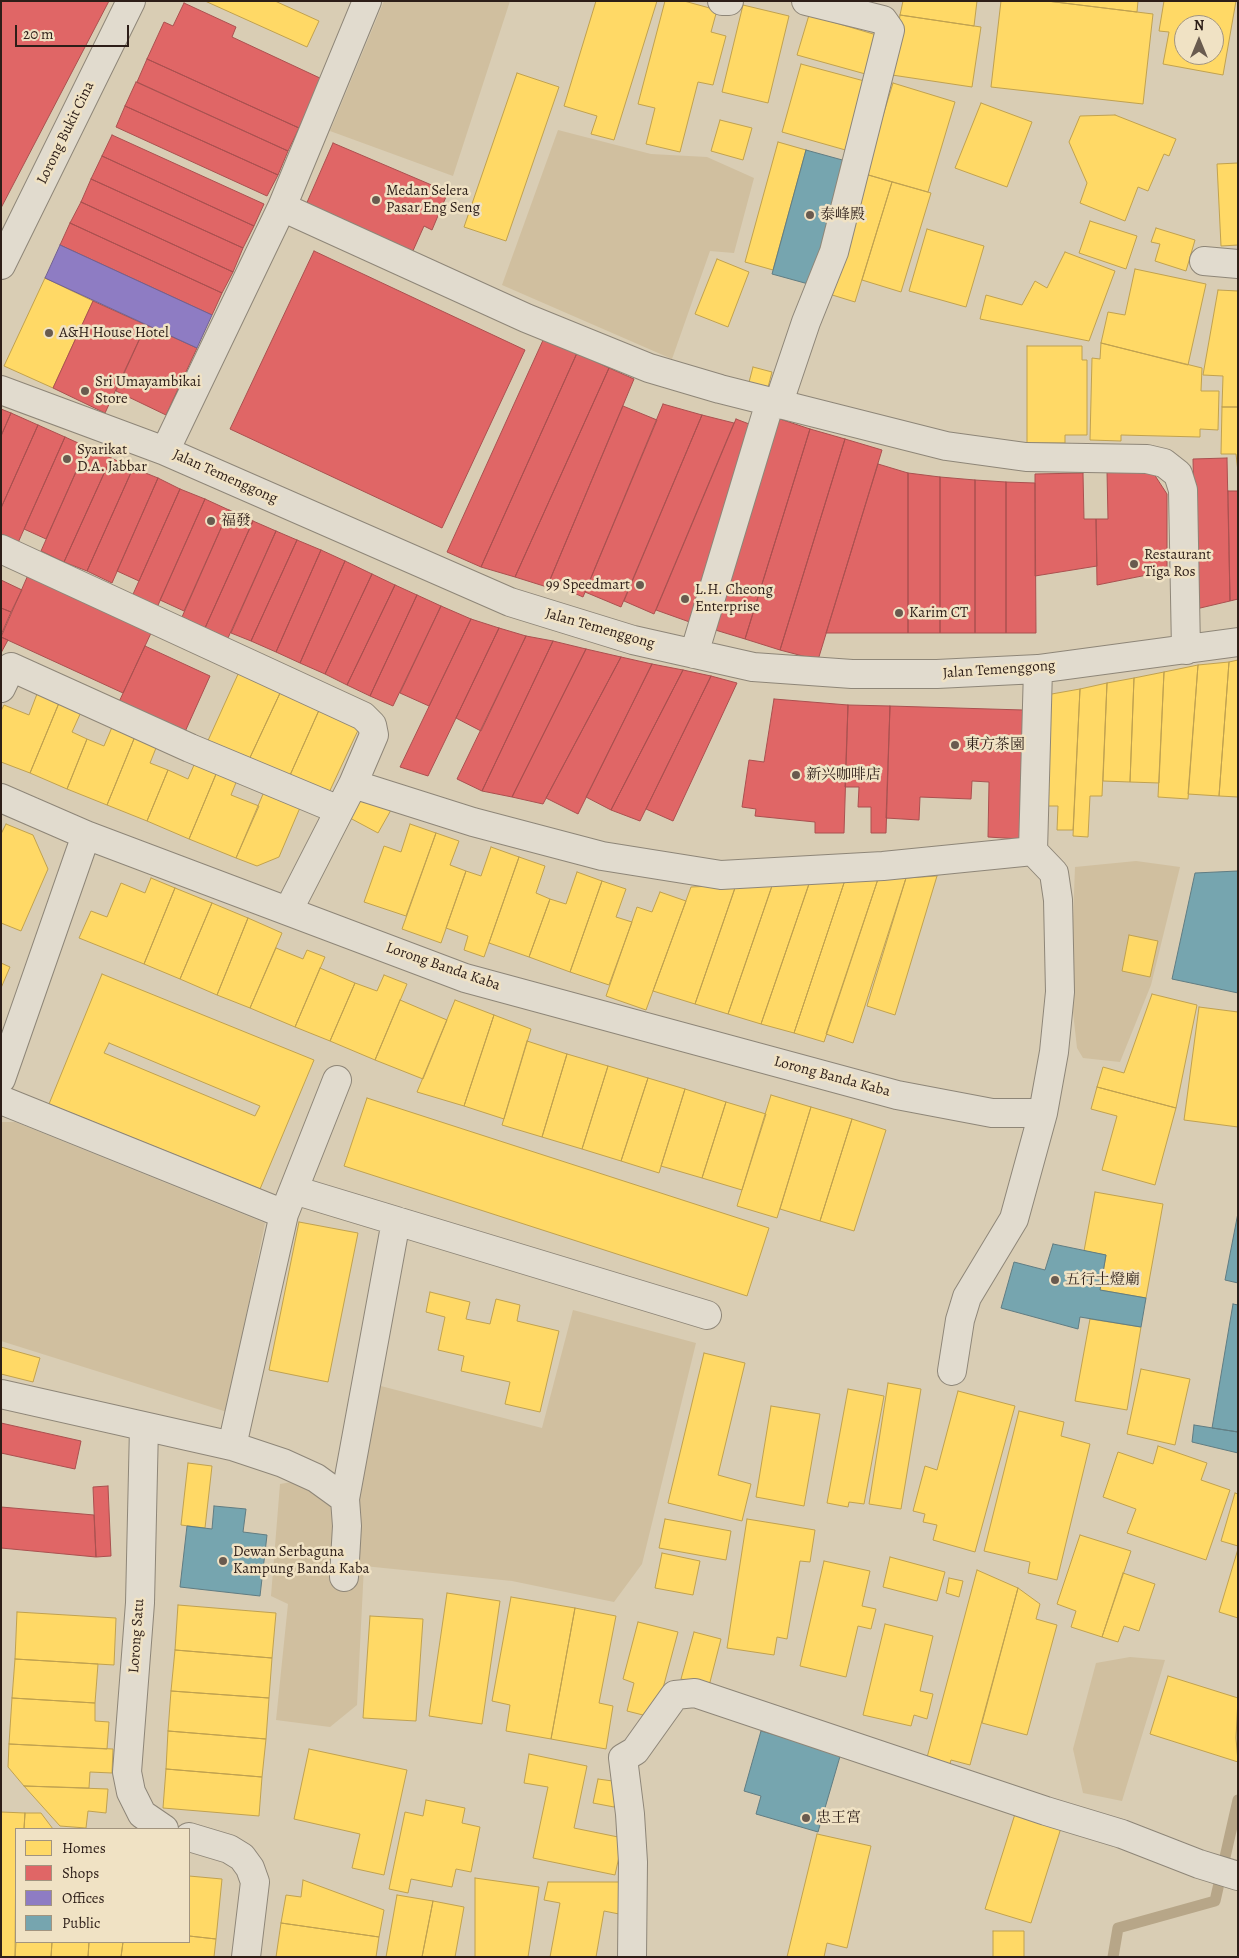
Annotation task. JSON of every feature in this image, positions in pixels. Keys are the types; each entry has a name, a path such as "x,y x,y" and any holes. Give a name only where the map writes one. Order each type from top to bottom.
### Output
{"street":[{"name":"Lorong Bukit Cina","path":"1,265 130,1"},
{"path":"165,451 282,207 367,1"},
{"path":"722,1 729,1"},
{"path":"694,654 774,403 834,252 890,30 883,20 806,1"},
{"path":"282,207 526,318 649,368 774,403 946,446 1026,457 1147,460 1164,463 1178,474 1183,490 1186,650"},
{"path":"1204,261 1238,264"},
{"name":"Jalan Temenggong","path":"1,390 165,451 510,602 633,640 753,667 852,674 937,674 1038,669 1238,642"},
{"path":"1,549 363,716 372,725 374,735 353,784 288,911"},
{"path":"1,688 11,667 190,748 339,810"},
{"path":"952,1371 960,1320 967,1297 1014,1219 1043,1113 1054,1052 1060,992 1058,900 1054,873 1033,850 1038,669"},
{"path":"353,784 473,822 602,856 721,875 883,866 1033,850"},
{"name":"Lorong Banda Kaba","path":"1,798 86,835 465,978 897,1095 992,1113 1043,1113"},
{"path":"1,1079 86,835"},
{"path":"232,1446 289,1202 337,1080"},
{"path":"1,1100 289,1202 396,1221 707,1315"},
{"path":"344,1577 347,1526 345,1499 396,1221"},
{"path":"1,1394 232,1446 283,1463 316,1478 345,1499"},
{"name":"Lorong Satu","path":"144,1427 140,1603 127,1772 131,1792 142,1814 163,1828"},
{"path":"632,1957 633,1862 630,1814 623,1758 635,1751 676,1695 695,1693 1046,1811 1122,1834 1198,1864 1237,1876"},
{"path":"190,1837 229,1849 242,1857 250,1868 255,1882 246,1957"}],"shaded area":[{"path":"384,1 510,1 453,176 330,131"},
{"path":"558,130 651,154 707,157 754,178 734,253 710,251 672,359 502,285"},
{"path":"1136,861 1180,867 1151,985 1120,1062 1083,1058 1077,1048 1073,1012 1075,867"},
{"path":"1,1122 15,1122 265,1223 227,1412 1,1341"},
{"path":"573,1310 696,1343 642,1564 614,1602 512,1581 364,1566 357,1705 330,1727 276,1720 288,1604 271,1596 280,1484 359,1470 377,1385 542,1428"},
{"path":"1130,1657 1165,1660 1122,1801 1083,1793 1073,1749 1096,1663"}],"building: Homes":[{"path":"205,1 275,1 319,21 307,47"},
{"path":"596,1 657,1 614,140 591,134 597,116 564,106"},
{"path":"665,1 684,1 717,10 711,32 726,36 713,85 698,82 680,152 646,144 655,108 638,104"},
{"path":"903,1 977,1 974,26 900,15"},
{"path":"1001,1 1047,1 1153,14 1143,104 991,87"},
{"path":"1047,1 1138,1 1137,12"},
{"path":"1164,1 1236,1 1223,75 1163,64 1169,32 1159,31"},
{"path":"743,5 789,16 768,103 722,92"},
{"path":"809,15 880,36 869,75 797,55"},
{"path":"900,15 981,27 972,87 892,75"},
{"path":"801,64 868,82 849,151 782,132"},
{"path":"517,73 559,87 506,241 464,227"},
{"path":"893,83 955,102 928,192 865,174"},
{"path":"981,103 1032,122 1007,187 955,168"},
{"path":"1115,115 1176,139 1169,156 1164,154 1148,191 1138,187 1125,221 1080,203 1087,183 1069,142 1080,116"},
{"path":"720,120 752,128 743,160 711,151"},
{"path":"778,142 806,150 773,270 745,262"},
{"path":"1238,163 1238,245 1221,246 1217,164"},
{"path":"865,174 892,182 855,302 829,294"},
{"path":"892,182 931,193 901,292 862,280"},
{"path":"1090,221 1137,236 1126,269 1079,253"},
{"path":"1156,228 1195,240 1186,271 1155,261 1160,244 1151,242"},
{"path":"927,229 984,246 966,307 909,291"},
{"path":"1065,252 1115,271 1089,341 980,319 986,295 1022,305 1035,281 1047,288"},
{"path":"717,259 749,272 728,327 695,314"},
{"path":"1135,269 1206,284 1188,365 1101,343 1108,312 1125,315"},
{"name":"A&H House Hotel","path":"45,278 93,301 53,388 4,366"},
{"path":"1218,290 1238,291 1238,407 1222,407 1223,376 1203,375"},
{"path":"1101,343 1202,368 1201,391 1219,391 1218,430 1200,429 1200,437 1121,435 1121,441 1090,440 1092,358 1100,359"},
{"path":"1027,346 1082,346 1082,360 1087,360 1087,435 1065,435 1065,443 1027,443"},
{"path":"753,367 772,372 767,391 748,386"},
{"path":"1222,407 1238,407 1238,472 1236,454 1221,454"},
{"path":"1238,660 1238,797 1219,796 1229,662"},
{"path":"1229,662 1219,796 1188,794 1198,665"},
{"path":"1198,665 1188,799 1158,797 1164,672"},
{"path":"239,672 281,691 247,764 206,745"},
{"path":"1164,672 1159,783 1130,782 1134,678"},
{"path":"1134,678 1130,782 1103,781 1107,683"},
{"path":"1107,683 1102,796 1090,796 1088,837 1073,836 1080,689"},
{"path":"1080,689 1073,830 1057,830 1058,806 1041,806 1046,695"},
{"path":"281,691 320,708 287,782 247,764"},
{"path":"37,694 59,703 30,773 1,762 1,711 4,705 29,715"},
{"path":"59,703 81,712 72,732 87,739 67,789 30,773"},
{"path":"320,708 360,726 326,799 287,782"},
{"path":"113,725 136,734 107,805 67,789 87,739 104,746"},
{"path":"136,734 158,743 150,763 168,770 147,821 107,805"},
{"path":"197,758 219,767 189,839 147,821 168,770 188,779"},
{"path":"219,767 239,775 231,795 259,806 236,858 189,839"},
{"path":"266,787 302,803 279,857 257,866 236,858"},
{"path":"363,795 391,810 378,833 350,818"},
{"path":"6,824 33,835 48,869 21,931 1,923 1,834"},
{"path":"410,824 436,833 406,916 364,902 384,846 401,852"},
{"path":"436,833 459,841 450,865 466,871 441,943 402,929"},
{"path":"491,847 519,857 484,957 464,950 468,936 446,928 466,871 481,876"},
{"path":"519,857 545,866 536,893 550,899 529,957 489,943"},
{"path":"577,872 602,881 570,972 529,957 550,899 566,904"},
{"path":"937,876 895,1015 867,1006 906,878"},
{"path":"151,878 175,888 144,964 79,938 91,911 107,917 121,883 145,893"},
{"path":"906,878 853,1043 826,1034 878,879"},
{"path":"878,879 824,1042 794,1033 845,880"},
{"path":"845,880 794,1033 761,1024 810,881"},
{"path":"602,881 626,889 616,917 632,922 609,985 570,972"},
{"path":"810,881 761,1024 728,1014 773,883"},
{"path":"773,883 728,1014 695,1004 736,885"},
{"path":"736,885 695,1004 653,991 691,887"},
{"path":"175,888 212,903 180,979 144,964"},
{"path":"660,892 686,901 646,1010 606,996 637,907 652,912"},
{"path":"212,903 248,918 217,995 180,979"},
{"path":"248,918 282,933 250,1008 217,995"},
{"path":"1129,935 1158,941 1150,977 1122,971"},
{"path":"276,948 303,959 307,950 325,957 295,1027 250,1008"},
{"path":"1,963 10,967 1,988"},
{"path":"320,968 355,983 330,1041 295,1027"},
{"path":"102,974 314,1060 260,1189 49,1104","holes":["109,1043 260,1106 255,1116 104,1053"]},
{"path":"384,975 407,984 375,1060 330,1041 355,983 377,991"},
{"path":"1152,994 1197,1005 1176,1108 1097,1087 1103,1067 1124,1073"},
{"path":"400,1000 447,1020 423,1079 375,1060"},
{"path":"455,1000 494,1015 464,1106 417,1092"},
{"path":"1199,1007 1238,1012 1238,1127 1184,1120"},
{"path":"494,1015 531,1029 504,1119 464,1106"},
{"path":"527,1041 567,1054 542,1137 502,1125"},
{"path":"567,1054 608,1066 582,1149 542,1137"},
{"path":"608,1066 648,1078 621,1161 582,1149"},
{"path":"648,1078 685,1089 659,1173 621,1161"},
{"path":"1097,1087 1176,1108 1155,1185 1102,1170 1117,1116 1091,1109"},
{"path":"685,1089 726,1102 702,1178 661,1166"},
{"path":"771,1095 811,1107 777,1218 737,1206"},
{"path":"367,1098 769,1228 747,1296 344,1166"},
{"path":"726,1102 766,1114 742,1190 702,1178"},
{"path":"811,1107 852,1119 820,1221 780,1209"},
{"path":"852,1119 886,1130 854,1231 820,1221"},
{"path":"1095,1192 1163,1204 1146,1298 1100,1290 1106,1255 1084,1251"},
{"path":"299,1222 358,1233 328,1382 269,1370"},
{"path":"430,1292 470,1302 466,1319 490,1324 496,1299 520,1305 517,1321 559,1331 540,1412 505,1404 510,1382 461,1371 464,1356 438,1350 445,1317 426,1312"},
{"path":"1090,1319 1141,1327 1127,1410 1075,1401"},
{"path":"1,1347 40,1358 33,1382 1,1374"},
{"path":"704,1353 745,1363 718,1475 751,1484 742,1521 668,1503"},
{"path":"1141,1369 1190,1379 1175,1445 1127,1434"},
{"path":"888,1383 921,1389 901,1509 869,1504"},
{"path":"848,1389 884,1396 864,1504 849,1502 848,1507 827,1503"},
{"path":"958,1391 1015,1406 975,1552 933,1540 937,1525 923,1522 925,1514 913,1511 925,1466 937,1470"},
{"path":"771,1406 820,1414 804,1506 756,1497"},
{"path":"1019,1411 1064,1422 1061,1436 1090,1444 1057,1580 1028,1573 1030,1562 984,1551"},
{"path":"1158,1446 1207,1463 1201,1480 1230,1490 1206,1560 1127,1533 1136,1509 1103,1497 1118,1452 1153,1464"},
{"path":"188,1463 212,1466 205,1528 181,1525"},
{"path":"1235,1493 1238,1494 1238,1546 1221,1541"},
{"path":"665,1519 731,1531 726,1560 659,1548"},
{"path":"747,1519 815,1530 810,1562 800,1561 787,1639 777,1637 774,1655 727,1648"},
{"path":"1080,1535 1131,1551 1102,1637 1071,1627 1076,1611 1057,1604"},
{"path":"1238,1549 1238,1618 1219,1612"},
{"path":"662,1553 700,1561 693,1595 655,1588"},
{"path":"890,1557 945,1572 937,1601 883,1587"},
{"path":"824,1561 870,1571 862,1606 876,1609 871,1629 858,1626 846,1677 800,1666"},
{"path":"977,1570 1018,1588 970,1765 951,1760 948,1771 925,1765"},
{"path":"1123,1573 1155,1584 1139,1631 1124,1626 1118,1642 1102,1637"},
{"path":"949,1578 963,1581 959,1597 946,1593"},
{"path":"1018,1588 1040,1604 1036,1619 1057,1625 1027,1735 982,1723"},
{"path":"447,1593 500,1601 482,1724 429,1716"},
{"path":"511,1597 575,1608 551,1739 506,1731 510,1705 492,1701"},
{"path":"178,1605 276,1613 272,1658 175,1650"},
{"path":"575,1608 616,1616 599,1703 613,1706 606,1749 551,1739"},
{"path":"17,1612 116,1618 114,1665 15,1659"},
{"path":"370,1616 423,1619 416,1721 363,1718"},
{"path":"638,1622 678,1632 655,1718 627,1711 634,1683 623,1679"},
{"path":"885,1624 933,1636 920,1691 933,1694 927,1719 914,1715 911,1726 863,1715"},
{"path":"694,1632 721,1639 709,1686 681,1679"},
{"path":"175,1650 272,1658 269,1698 171,1691"},
{"path":"15,1659 98,1664 95,1703 12,1698"},
{"path":"1168,1676 1238,1698 1236,1738 1238,1762 1150,1734"},
{"path":"171,1691 269,1698 266,1739 168,1731"},
{"path":"12,1698 95,1703 95,1721 109,1722 107,1749 9,1744"},
{"path":"168,1731 266,1739 262,1777 166,1769"},
{"path":"9,1744 113,1749 112,1773 90,1772 89,1788 24,1786 8,1767"},
{"path":"309,1749 407,1770 384,1875 352,1868 360,1834 294,1819"},
{"path":"529,1754 587,1766 574,1828 623,1838 615,1875 533,1858 548,1787 524,1783"},
{"path":"166,1769 262,1777 259,1816 163,1808"},
{"path":"598,1779 620,1782 614,1807 593,1803"},
{"path":"24,1786 108,1789 106,1813 88,1811 86,1828 60,1826"},
{"path":"426,1800 465,1808 462,1823 480,1827 471,1872 456,1869 452,1887 411,1879 408,1893 389,1889 405,1812 423,1816"},
{"path":"1,1812 25,1813 24,1828 15,1828 15,1957 1,1957"},
{"path":"25,1813 41,1813 52,1828 24,1828"},
{"path":"1015,1814 1061,1828 1031,1923 985,1909"},
{"path":"817,1834 871,1846 847,1948 827,1943 824,1957 787,1957"},
{"path":"190,1876 222,1879 216,1939 190,1936"},
{"path":"475,1878 539,1887 528,1957 475,1957"},
{"path":"303,1880 384,1910 379,1937 281,1923 286,1895 301,1897"},
{"path":"548,1882 625,1882 619,1914 604,1911 596,1957 550,1957 560,1903 544,1900"},
{"path":"397,1895 433,1901 422,1957 386,1957"},
{"path":"433,1901 464,1907 455,1957 422,1957"},
{"path":"281,1923 379,1937 376,1957 276,1957"},
{"path":"993,1931 1024,1931 1024,1957 993,1957"},
{"path":"190,1936 216,1939 214,1957 121,1957 123,1943 190,1943"},
{"path":"16,1943 52,1943 51,1957 15,1957"},
{"path":"52,1943 89,1943 88,1957 51,1957"},
{"path":"89,1943 123,1943 121,1957 88,1957"}],"building: Shops":[{"path":"1,1 109,1 1,208"},
{"path":"184,3 236,27 232,37 322,79 299,128 147,59 164,22 173,26"},
{"path":"147,59 299,128 288,151 137,82"},
{"path":"136,82 288,151 278,175 125,106"},
{"path":"125,106 278,175 267,196 116,127"},
{"path":"112,135 264,204 254,226 102,156"},
{"name":"Medan Selera Pasar Eng Seng","path":"333,143 448,192 432,230 424,226 412,253 305,207"},
{"path":"102,156 254,226 243,248 91,179"},
{"path":"91,179 243,248 233,272 81,202"},
{"path":"81,202 233,272 222,293 70,223"},
{"path":"70,223 222,293 212,315 60,245"},
{"path":"314,251 525,350 442,528 230,429"},
{"path":"93,301 146,325 105,413 53,388"},
{"path":"146,325 197,348 166,415 116,391"},
{"path":"544,338 577,353 481,567 447,552"},
{"path":"577,353 609,368 515,577 481,567"},
{"path":"609,368 634,379 547,587 515,577"},
{"path":"663,404 702,415 621,607 585,592"},
{"path":"623,406 657,420 583,597 549,582"},
{"path":"1,409 11,413 1,436"},
{"path":"11,413 38,425 1,508 1,436"},
{"path":"702,415 734,423 654,614 624,601"},
{"path":"777,418 810,429 745,639 712,629"},
{"path":"736,419 757,427 698,625 656,610"},
{"path":"38,425 65,437 17,545 1,538 1,508"},
{"path":"810,429 845,439 780,650 745,639"},
{"path":"65,437 87,447 46,539 24,529"},
{"path":"845,439 882,450 818,660 780,650"},
{"path":"87,447 111,458 64,562 41,551"},
{"path":"111,458 133,468 87,571 64,562"},
{"path":"1227,458 1230,601 1196,609 1193,459"},
{"path":"878,464 908,473 908,633 826,633"},
{"path":"133,468 158,478 112,583 87,571"},
{"path":"1107,471 1152,471 1167,494 1167,571 1097,585 1096,519 1108,519"},
{"path":"908,473 940,477 940,633 908,633"},
{"path":"1083,473 1084,519 1096,519 1097,566 1035,576 1035,474"},
{"path":"940,477 975,480 975,633 940,633"},
{"path":"158,478 180,489 139,581 117,571"},
{"path":"975,480 1006,482 1006,633 975,633"},
{"path":"1006,482 1035,483 1036,633 1006,633"},
{"path":"180,489 205,499 155,612 130,601"},
{"path":"1228,491 1238,491 1238,599 1230,601"},
{"path":"205,499 229,510 184,611 160,600"},
{"path":"229,510 253,521 205,628 182,617"},
{"path":"253,521 276,531 228,638 205,628"},
{"path":"276,531 297,540 251,641 231,633"},
{"path":"297,540 321,550 276,652 251,641"},
{"path":"321,550 345,561 300,663 276,652"},
{"path":"345,561 372,574 325,674 300,663"},
{"path":"372,574 395,585 347,685 325,674"},
{"path":"28,575 152,631 123,693 1,637"},
{"path":"1,580 22,590 11,612 1,608"},
{"path":"395,585 417,595 370,696 347,685"},
{"path":"417,595 441,606 393,706 370,696"},
{"path":"441,606 471,619 429,706 400,693"},
{"path":"1,608 11,612 1,635"},
{"path":"471,619 499,628 428,776 400,767"},
{"path":"499,628 526,636 481,731 456,718"},
{"path":"526,636 553,641 482,791 457,779"},
{"path":"1,637 8,640 1,653"},
{"path":"553,641 586,649 512,797 482,791"},
{"path":"145,646 210,676 184,734 118,704"},
{"path":"586,649 621,657 543,804 512,797"},
{"path":"621,657 652,664 578,814 546,798"},
{"path":"652,664 683,670 611,810 586,797"},
{"path":"683,670 711,676 640,821 611,810"},
{"path":"711,676 737,683 673,821 646,809"},
{"name":"新兴咖啡店","path":"774,699 848,705 844,833 815,833 815,822 755,816 756,809 742,807 749,760 764,762"},
{"path":"848,705 890,706 886,833 871,833 871,807 858,807 859,787 845,787"},
{"name":"東方茶園","path":"890,706 1023,710 1020,839 988,837 989,782 972,781 971,799 920,797 919,820 886,818"},
{"path":"1,1423 81,1441 75,1469 1,1453"},
{"path":"108,1486 111,1556 96,1557 93,1487"},
{"path":"1,1507 94,1515 96,1557 1,1548"}],"building: Offices":[{"path":"60,245 212,315 197,348 45,278"}],"building: Public":[{"name":"泰峰殿","path":"806,150 846,161 812,285 772,274"},
{"path":"1238,871 1238,993 1172,979 1195,873"},
{"path":"1238,1213 1238,1283 1225,1280"},
{"name":"五行土燈廟","path":"1053,1244 1106,1255 1100,1290 1146,1298 1141,1327 1080,1317 1078,1329 1001,1308 1014,1262 1045,1270"},
{"path":"1233,1304 1238,1305 1238,1432 1212,1428"},
{"path":"1194,1425 1238,1432 1238,1453 1192,1442"},
{"name":"Dewan Serbaguna Kampung Banda Kaba","path":"214,1506 246,1509 243,1532 267,1535 260,1596 180,1587 187,1526 212,1529"},
{"path":"761,1731 841,1753 818,1832 756,1814 761,1796 744,1791"}],"waterway":[{"path":"1113,1957 1118,1928 1215,1901 1238,1800"}],"place":[{"name":"Medan Selera Pasar Eng Seng","path":"376,200"},
{"name":"泰峰殿","path":"810,215"},
{"name":"A&H House Hotel","path":"49,333"},
{"name":"Sri Umayambikai Store","path":"85,391"},
{"name":"Syarikat D.A. Jabbar","path":"67,459"},
{"name":"福發","path":"211,521"},
{"name":"Restaurant Tiga Ros","path":"1134,564"},
{"name":"99 Speedmart","path":"640,585"},
{"name":"L.H. Cheong Enterprise","path":"685,599"},
{"name":"Karim CT","path":"899,613"},
{"name":"東方茶園","path":"955,745"},
{"name":"新兴咖啡店","path":"796,775"},
{"name":"五行土燈廟","path":"1055,1280"},
{"name":"Dewan Serbaguna Kampung Banda Kaba","path":"223,1561"},
{"name":"忠王宮","path":"806,1818"}]}
